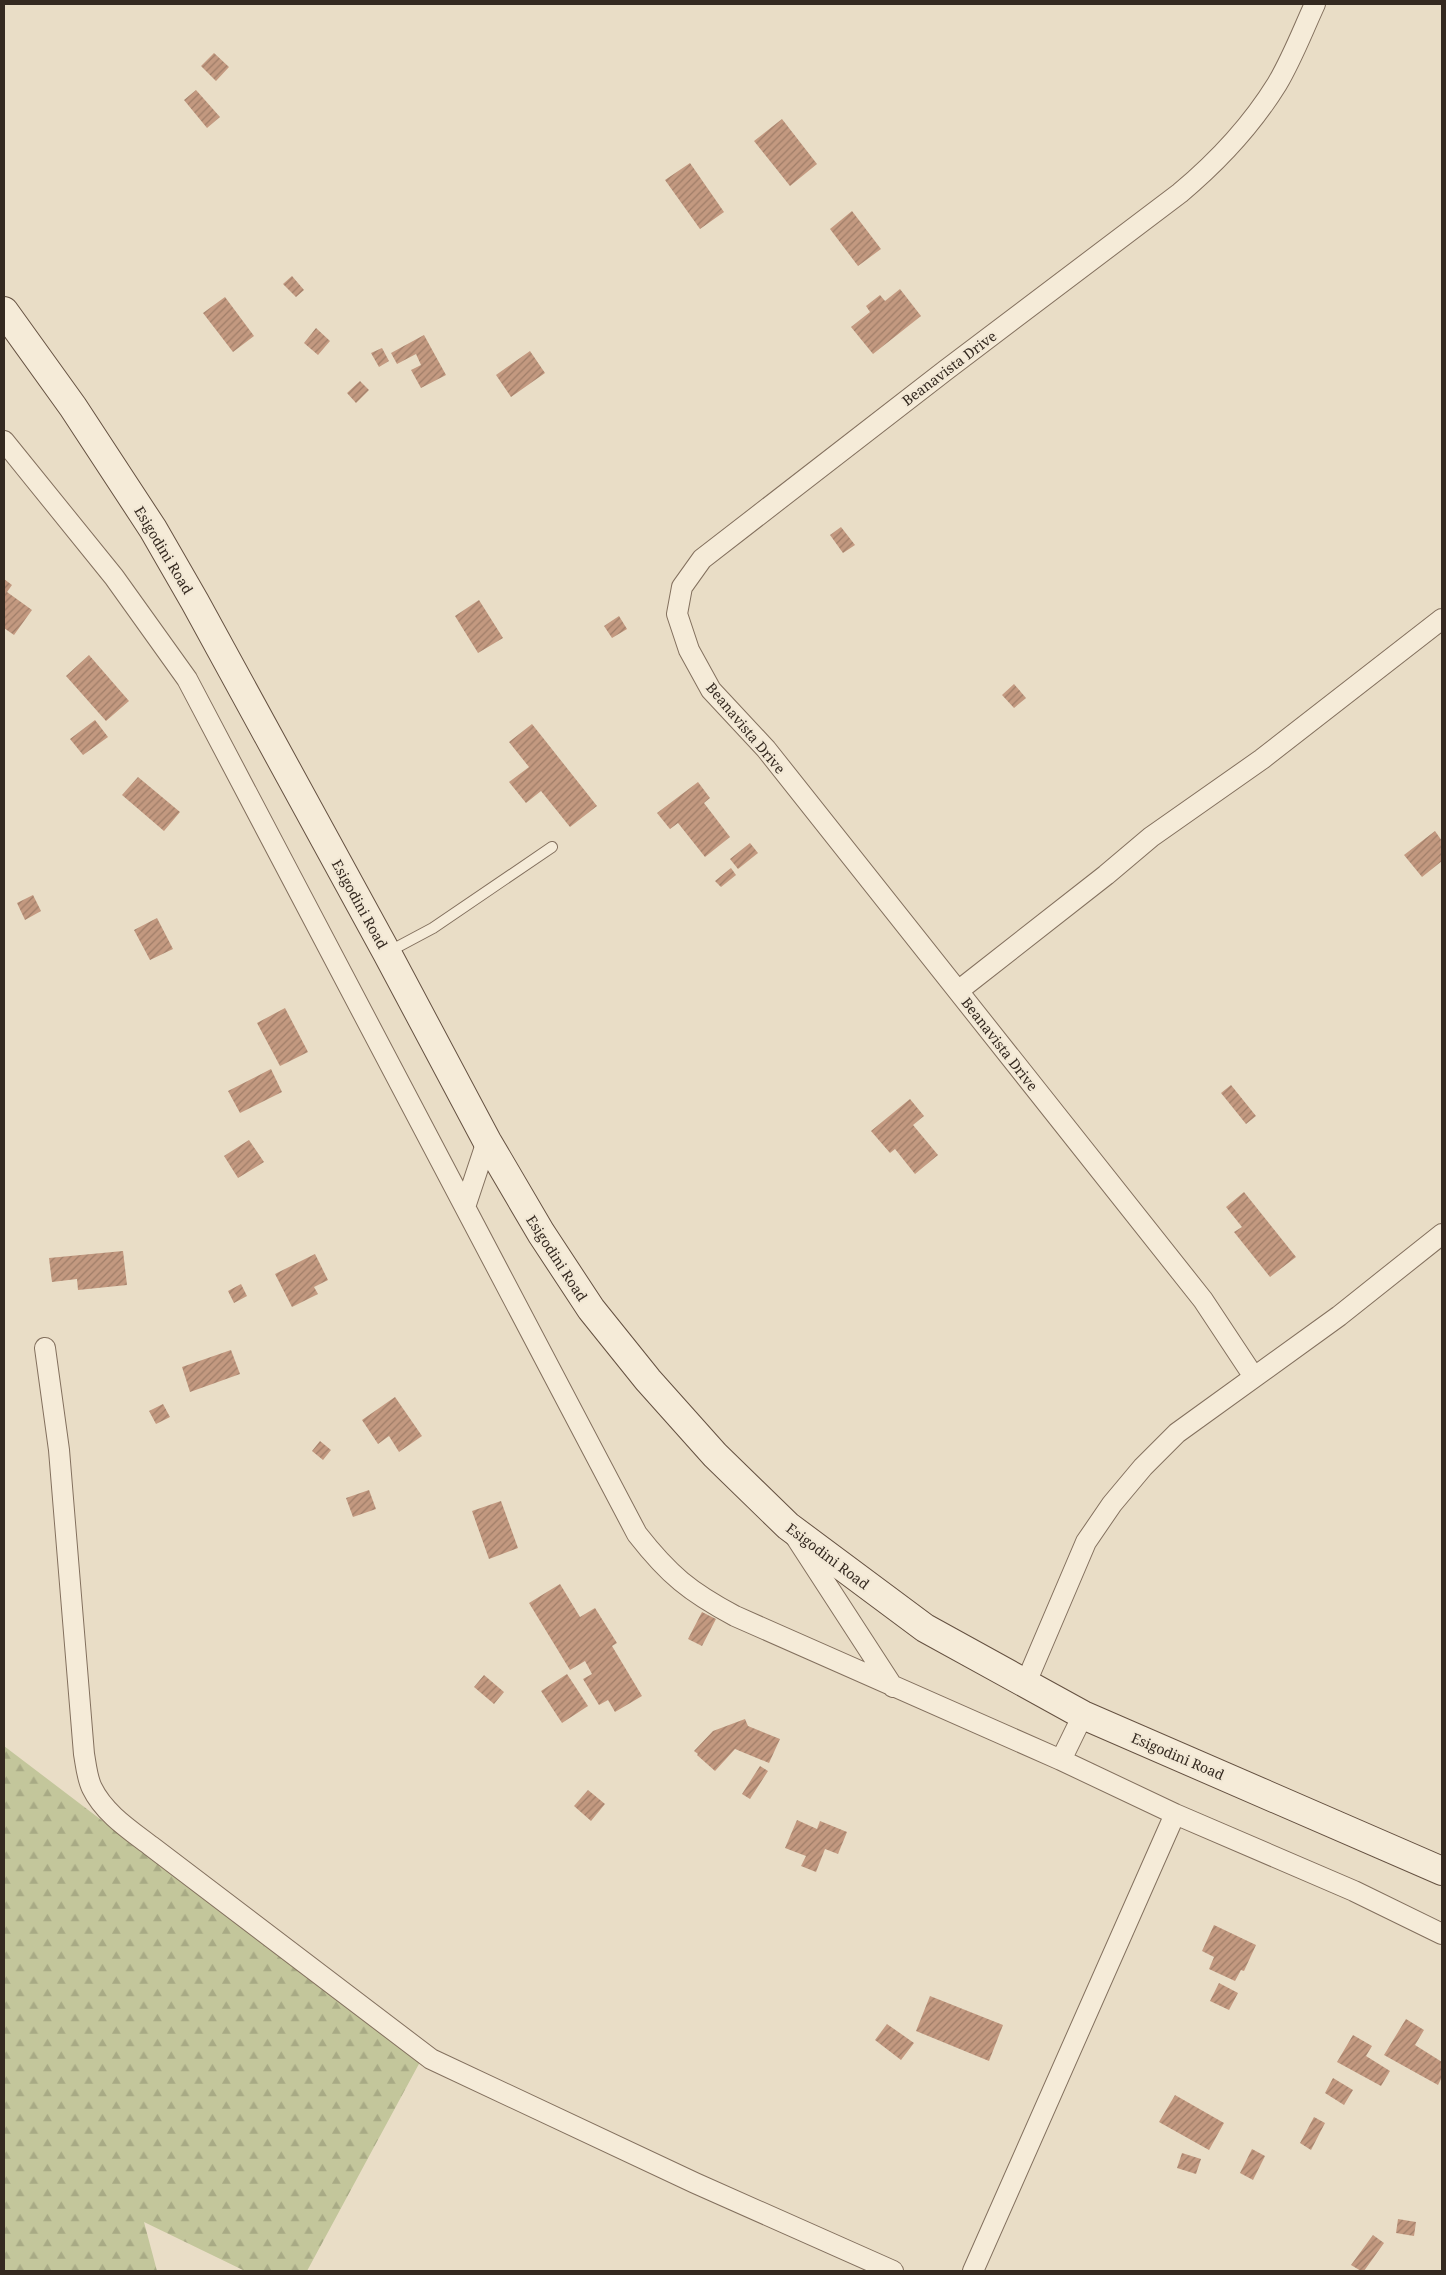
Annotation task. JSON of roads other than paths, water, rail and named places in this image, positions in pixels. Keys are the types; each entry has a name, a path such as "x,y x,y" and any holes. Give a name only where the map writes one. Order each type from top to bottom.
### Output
{"main road":[{"name":"Esigodini Road","path":"4,311 73,407 153,529 200,610 387,953 487,1142 541,1233 590,1309 648,1380 715,1455 788,1526 925,1628 1025,1685 1083,1715 1442,1871"}],"street":[{"name":"Beanavista Drive","path":"1254,1377 1203,1300 766,749 711,690 689,650 677,614 682,587 702,559 946,370 1180,194 1214,164 1246,126 1277,84 1315,4"},
{"path":"4,441 114,577 186,679 637,1534 660,1564 682,1584 707,1601 735,1616 1062,1760 1175,1814 1354,1891 1442,1934"},
{"path":"958,991 1106,875 1151,837 1262,759 1442,620"},
{"path":"465,1207 487,1142"},
{"path":"1025,1685 1086,1542 1112,1504 1143,1466 1176,1433 1339,1316 1442,1234"},
{"path":"45,1348 59,1450 84,1754 92,1788 104,1805 121,1822 151,1846 431,2059 695,2182 893,2271"},
{"path":"788,1526 893,1687"},
{"path":"1062,1760 1083,1715"},
{"path":"972,2271 1175,1814"}],"lane":[{"path":"387,953 433,928 552,847"}]}
